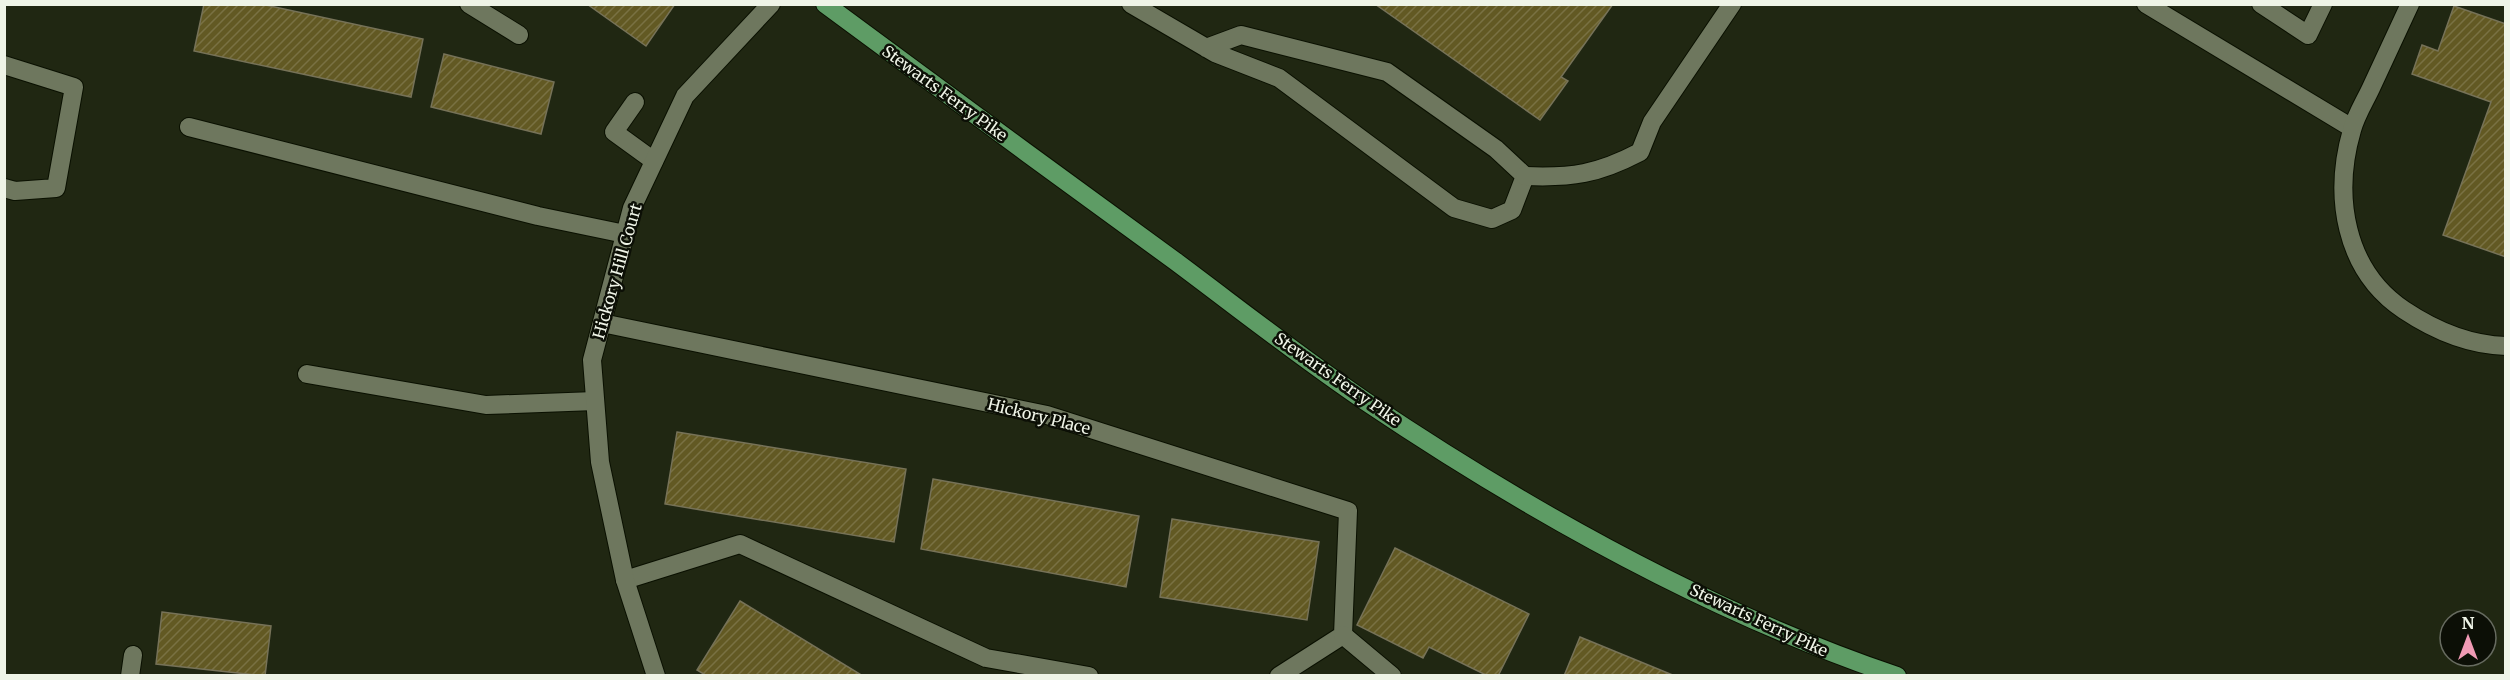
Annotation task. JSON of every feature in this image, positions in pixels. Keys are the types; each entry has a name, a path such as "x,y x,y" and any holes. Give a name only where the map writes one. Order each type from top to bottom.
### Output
{"main road":[{"name":"Stewarts Ferry Pike","path":"825,4 1364,400 1502,488 1611,549 1733,609 1828,652 1897,675"}],"street":[{"path":"470,4 519,35"},
{"name":"Hickory Hill Court","path":"656,675 626,580 600,462 592,360 632,208 685,96 771,4"},
{"path":"1131,4 1206,48 1279,78 1454,208 1492,219 1512,210 1525,176"},
{"path":"1206,48 1241,35 1387,72 1496,149 1525,176 1566,178 1613,166 1640,152 1652,122 1732,4"},
{"path":"2146,4 2352,128"},
{"path":"2261,4 2308,35 2323,4"},
{"path":"2410,4 2352,128 2343,173 2346,228 2361,266 2389,300 2429,327 2486,346 2505,346"},
{"path":"4,65 74,87 56,188 15,191 4,188"},
{"path":"634,102 615,132 654,161"},
{"path":"189,127 538,216 626,234"},
{"name":"Hickory Place","path":"602,323 1047,415 1348,510 1343,635"},
{"path":"307,374 486,405 595,401"},
{"path":"626,580 740,543 986,658 1089,675"},
{"path":"1279,675 1343,635 1392,675"},
{"path":"130,675 133,655"}],"building":[{"path":"204,4 261,4 423,39 411,97 194,51"},
{"path":"587,4 675,4 646,46"},
{"path":"1375,4 1613,4 1561,77 1568,81 1540,120"},
{"path":"2454,6 2506,24 2506,257 2443,235 2491,102 2412,74 2422,45 2438,51"},
{"path":"444,54 554,82 541,134 431,107"},
{"path":"677,432 906,469 894,542 665,504"},
{"path":"933,479 1139,516 1126,587 921,549"},
{"path":"1172,519 1319,542 1307,620 1160,597"},
{"path":"1395,548 1529,614 1498,676 1488,676 1429,647 1423,658 1357,625"},
{"path":"740,601 863,676 707,676 697,670"},
{"path":"162,612 271,626 265,676 156,664"},
{"path":"1580,637 1675,676 1564,676"}]}
